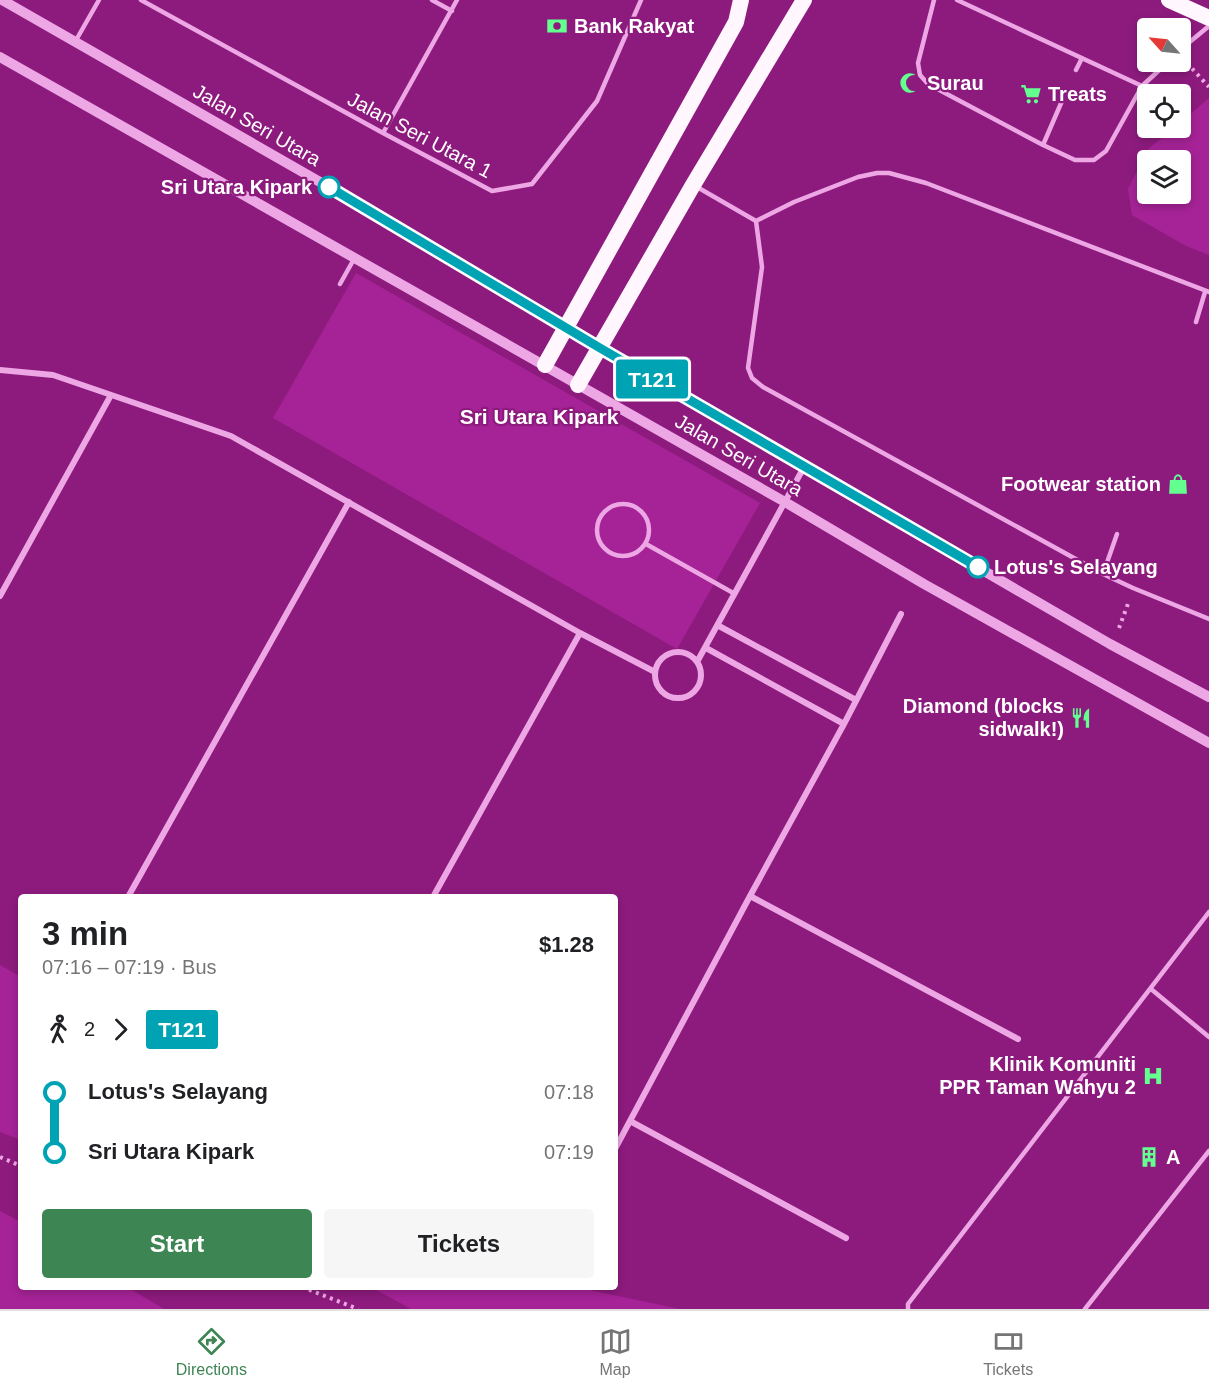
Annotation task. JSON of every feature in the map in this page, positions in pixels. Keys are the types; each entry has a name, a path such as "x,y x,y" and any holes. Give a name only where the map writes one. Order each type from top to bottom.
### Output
{"highway":[{"path":"545,365 736,22 741,0"},
{"path":"578,385 693,185 804,0"},
{"path":"1169,0 1209,18"}],"street":[{"name":"Jalan Seri Utara","path":"2,0 348,198 567,329 1110,644 1209,697"},
{"name":"Jalan Seri Utara","path":"0,57 545,365 924,584 1209,743"},
{"path":"0,370 53,375 231,436 580,633 655,672"},
{"path":"0,596 111,395"},
{"path":"697,662 804,467"},
{"path":"130,894 349,502"},
{"path":"618,1143 901,614"},
{"path":"718,626 856,700"},
{"path":"435,894 580,633"},
{"path":"706,648 844,724"},
{"path":"678,652 689,655 697,662 701,673 699,684 693,693 683,698 672,698 662,692 656,683 655,672 659,662 668,654 678,652"},
{"path":"750,896 1018,1039"},
{"path":"630,1121 846,1238"}],"lane":[{"path":"75,42 99,0"},
{"name":"Jalan Seri Utara 1","path":"141,0 383,134 492,191 532,184 597,101 641,0"},
{"path":"432,0 452,11"},
{"path":"383,134 457,0"},
{"path":"934,0 918,63 920,75 928,84 1075,160 1094,160 1106,151 1137,95"},
{"path":"957,0 1138,84"},
{"path":"1191,41 1209,26"},
{"path":"1076,69 1082,58"},
{"path":"1144,84 1157,72"},
{"path":"1043,145 1062,101"},
{"path":"756,221 794,202 858,177 889,173 926,183 1207,292 1196,322"},
{"path":"693,185 756,221"},
{"path":"756,221 762,267 748,368 752,378 773,392 1103,574 1209,619"},
{"path":"340,284 354,259"},
{"path":"616,504 627,504 636,508 644,514 648,524 649,534 645,544 639,552 629,556 609,553 597,537 600,517 616,504"},
{"path":"1103,574 1117,534"},
{"path":"645,544 736,594"},
{"path":"908,1309 908,1304 1209,912"},
{"path":"1151,989 1209,1037"},
{"path":"1085,1309 1209,1151"}],"path":[{"path":"1191,67 1209,87"},
{"path":"1110,644 1125,614 1133,588"},
{"path":"0,1157 18,1165"},
{"path":"310,1290 358,1309"}],"shaded area":[{"path":"1209,98 1209,255 1186,246 1132,215 1128,189 1137,171 1137,204 1191,204 1191,150 1148,149 1162,138 1191,138 1191,113"},
{"path":"356,273 760,503 677,649 273,418"},
{"path":"0,965 18,975 18,1139 0,1132"},
{"path":"0,1211 18,1220 18,1290 132,1290 164,1309 0,1309"},
{"path":"376,1290 589,1290 680,1309 411,1309"}],"bus line":[{"name":"T121","path":"329,187 600,348 978,567"}],"place":[{"name":"Bank Rakyat","path":"557,26"},
{"name":"Surau","path":"910,83"},
{"name":"Treats","path":"1031,94"},
{"name":"Sri Utara Kipark","path":"329,187"},
{"name":"Footwear station","path":"1178,484"},
{"name":"Lotus's Selayang","path":"978,567"},
{"name":"Diamond (blocks sidwalk!)","path":"1081,718"},
{"name":"Klinik Komuniti PPR Taman Wahyu 2","path":"1153,1076"},
{"name":"A","path":"1149,1157"}],"district":[{"name":"Sri Utara Kipark","path":"539,417"}]}
